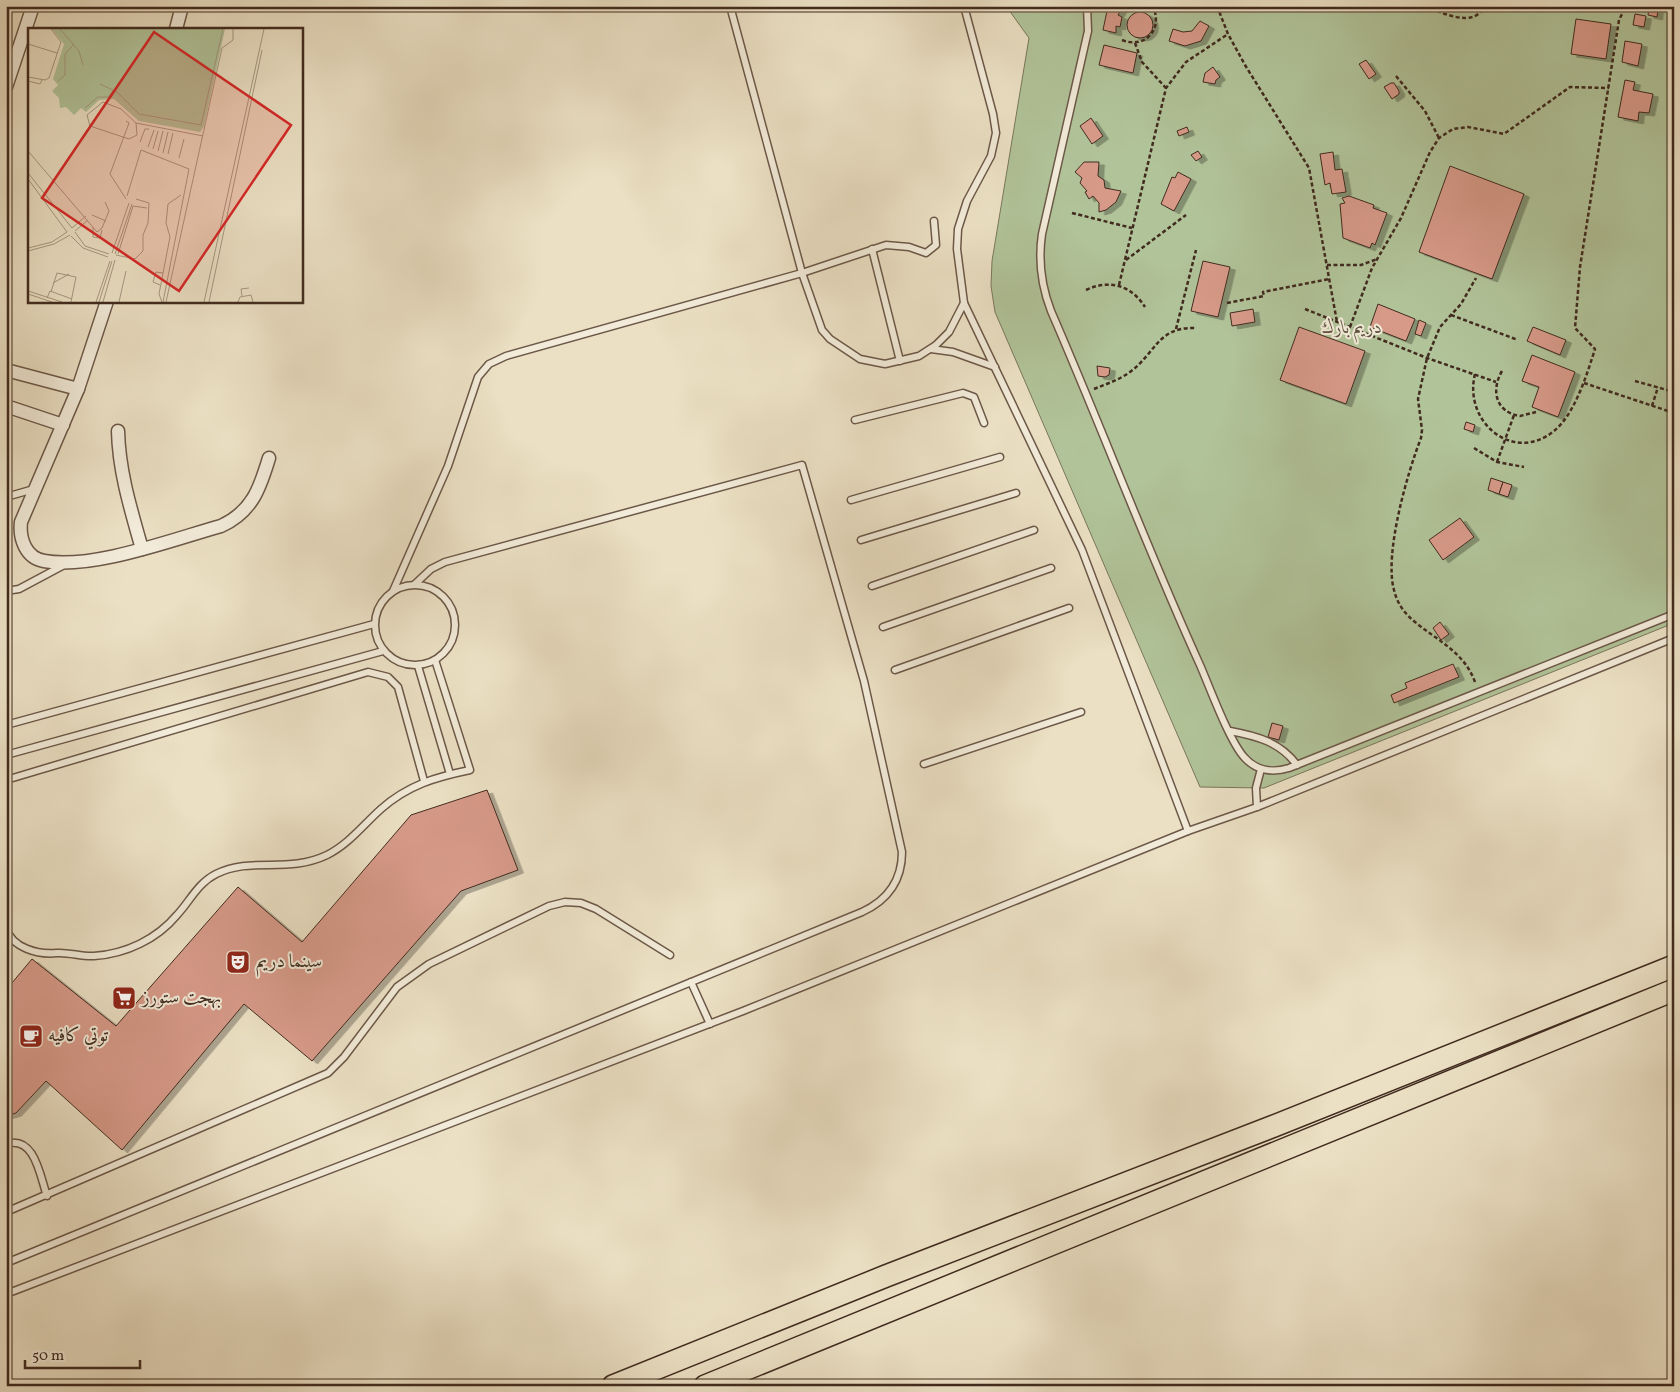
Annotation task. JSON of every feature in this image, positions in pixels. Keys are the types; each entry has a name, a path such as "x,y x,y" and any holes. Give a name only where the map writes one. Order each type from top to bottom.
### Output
{"main road":[{"path":"613,1386 923,1262 1274,1126 1674,966"},
{"path":"705,1386 1674,990"}],"street":[{"path":"6,87 33,6"},
{"path":"176,28 182,6"},
{"path":"107,302 78,389 21,522 20,531 24,546 37,558 44,561 96,560 221,526 238,516 257,494 269,458"},
{"path":"6,370 78,389"},
{"path":"6,406 63,425"},
{"path":"118,431 118,450 124,489 142,549"}],"lane":[{"path":"730,6 802,273 818,325 830,339 860,359 871,363 885,364 900,361 931,349 949,332 964,303"},
{"path":"964,6 993,114 996,133 991,156 967,201 958,229 957,249 964,303 1082,550 1188,831"},
{"path":"1088,6 1088,31 1040,250 1040,266 1046,297 1188,640 1245,759 1261,769 1280,771 1297,766 1674,614"},
{"path":"415,584 437,591 446,599 454,615 455,632 451,644 444,653 435,660 418,666 405,665 383,651 375,634 374,624 380,605 393,591 445,474 474,385 489,364 506,356 802,273 872,250 892,245 908,247 926,253 930,252 936,245 934,221"},
{"path":"872,250 900,361"},
{"path":"931,349 953,352 995,367"},
{"path":"855,420 963,393 974,397 984,423"},
{"path":"851,500 1000,457"},
{"path":"6,1263 872,907 892,888 902,863 902,852 864,681 802,465 445,562 431,569 415,584 393,591"},
{"path":"6,498 34,489"},
{"path":"861,540 1016,493"},
{"path":"872,586 1034,530"},
{"path":"6,591 19,589 70,562"},
{"path":"883,627 1051,568"},
{"path":"895,670 1070,608"},
{"path":"6,725 374,624"},
{"path":"6,1294 710,1024 1188,831 1257,807 1674,638"},
{"path":"6,755 383,651"},
{"path":"6,928 8,934 16,942 25,948 42,954 94,956 126,950 154,936 166,926 194,893 212,876 237,866 287,866 327,855 352,839 393,800 424,781 470,770 435,660"},
{"path":"418,666 450,774"},
{"path":"6,780 368,672 388,677 398,687 424,781"},
{"path":"924,764 1081,712"},
{"path":"1230,731 1273,743 1282,749 1297,766"},
{"path":"1257,807 1256,788 1261,769"},
{"path":"6,1212 47,1196 328,1073 344,1057 397,987 407,978 429,964 549,906 573,902 589,906 670,954"},
{"path":"691,982 710,1024"},
{"path":"6,1144 20,1142 29,1148 47,1196"}],"path":[{"path":"1217,6 1228,34 1309,168 1337,322"},
{"path":"1425,6 1466,19 1477,16 1484,6"},
{"path":"1476,374 1472,394 1477,414 1490,430 1505,439 1528,442 1548,436 1563,422 1584,384 1596,349 1575,328 1580,267 1619,20 1626,6"},
{"path":"1122,40 1135,43 1147,39 1155,28 1154,9"},
{"path":"1119,285 1166,88 1186,62 1228,34"},
{"path":"1135,43 1142,62 1166,88"},
{"path":"1396,76 1425,111 1439,138"},
{"path":"1350,327 1377,259 1401,218 1430,152 1439,138 1453,129 1468,127 1504,134 1570,87 1609,88"},
{"path":"1072,213 1132,228"},
{"path":"1125,261 1186,215"},
{"path":"1176,329 1196,250"},
{"path":"1327,266 1361,265 1377,259"},
{"path":"1476,278 1464,300 1440,327 1428,358 1418,399 1422,430 1421,438 1398,519 1392,578 1394,590 1403,610 1464,660 1475,681 1478,693"},
{"path":"1227,304 1264,296 1263,292 1329,279"},
{"path":"1086,290 1102,284 1119,285 1134,293 1145,307"},
{"path":"1305,309 1428,358 1496,382"},
{"path":"1451,315 1518,340"},
{"path":"1086,393 1130,372 1162,336 1176,329 1195,328"},
{"path":"1502,371 1496,382 1496,396 1502,408 1514,415 1526,416 1536,412"},
{"path":"1635,381 1674,392"},
{"path":"1584,384 1674,414"},
{"path":"1652,406 1658,387"},
{"path":"1497,462 1514,415"},
{"path":"1474,448 1497,462 1524,467"}],"green space":[{"name":"دريم بارك","path":"1006,6 1674,6 1674,623 1264,788 1200,787 995,312 991,286 992,261 1029,38"}],"building":[{"path":"1108,6 1122,8 1118,15 1122,17 1120,27 1116,26 1116,33 1103,30"},
{"path":"1649,8 1658,10 1657,17 1648,15"},
{"path":"1140,12 1150,15 1153,25 1150,35 1140,38 1130,35 1127,25 1130,15"},
{"path":"1635,14 1646,16 1644,27 1633,25"},
{"path":"1576,19 1611,24 1606,59 1571,54"},
{"path":"1200,21 1209,26 1201,41 1185,46 1169,41 1173,29 1183,32 1192,31"},
{"path":"1625,41 1642,44 1638,66 1622,62"},
{"path":"1104,45 1137,53 1133,73 1099,65"},
{"path":"1366,60 1376,74 1369,79 1359,64"},
{"path":"1213,67 1220,77 1216,80 1215,84 1203,82 1205,73"},
{"path":"1625,80 1635,82 1633,90 1653,94 1649,113 1639,112 1638,121 1618,117"},
{"path":"1394,83 1399,91 1399,94 1392,99 1384,87"},
{"path":"1091,118 1103,136 1092,144 1080,126"},
{"path":"1187,127 1189,132 1179,136 1177,131"},
{"path":"1198,151 1202,157 1196,161 1191,155"},
{"path":"1333,152 1335,170 1342,169 1346,192 1332,194 1330,183 1325,185 1320,154"},
{"path":"1084,162 1099,162 1098,176 1104,180 1105,188 1121,191 1116,202 1106,210 1099,212 1099,203 1093,196 1089,199 1085,192 1087,191 1080,183 1082,178 1075,172"},
{"path":"1450,166 1524,194 1492,279 1419,252"},
{"path":"1178,172 1191,179 1174,211 1161,204 1172,177 1175,178"},
{"path":"1349,196 1374,205 1373,208 1387,213 1375,245 1372,243 1370,248 1343,238 1340,204 1345,203 1342,198"},
{"path":"1203,261 1230,267 1218,317 1191,311"},
{"path":"1378,304 1415,319 1406,341 1370,327"},
{"path":"1253,309 1255,322 1232,326 1230,313"},
{"path":"1419,320 1426,323 1421,336 1415,334"},
{"path":"1299,327 1365,351 1346,404 1280,380"},
{"path":"1533,327 1566,340 1560,355 1527,341"},
{"path":"1532,355 1575,372 1558,417 1532,407 1539,387 1522,381"},
{"path":"1097,366 1110,368 1109,375 1105,377 1098,376"},
{"path":"1466,422 1475,425 1473,432 1464,429"},
{"path":"1491,478 1503,482 1499,494 1488,490"},
{"path":"1503,482 1512,485 1508,497 1499,494"},
{"path":"1460,518 1474,537 1443,560 1429,540"},
{"path":"1440,622 1449,634 1441,640 1433,628"},
{"path":"1453,664 1459,677 1394,703 1391,695 1407,688 1405,683"},
{"path":"1272,723 1283,726 1279,740 1268,737"},
{"path":"487,790 518,870 461,891 312,1061 244,1004 122,1150 46,1081 16,1113 6,1116 6,990 32,959 116,1026 238,887 302,942 411,815"}],"place":[{"name":"سينما دريم","path":"238,962"},
{"name":"بهجت ستورز","path":"124,998"},
{"name":"توتي كافيه","path":"31,1036"}]}
